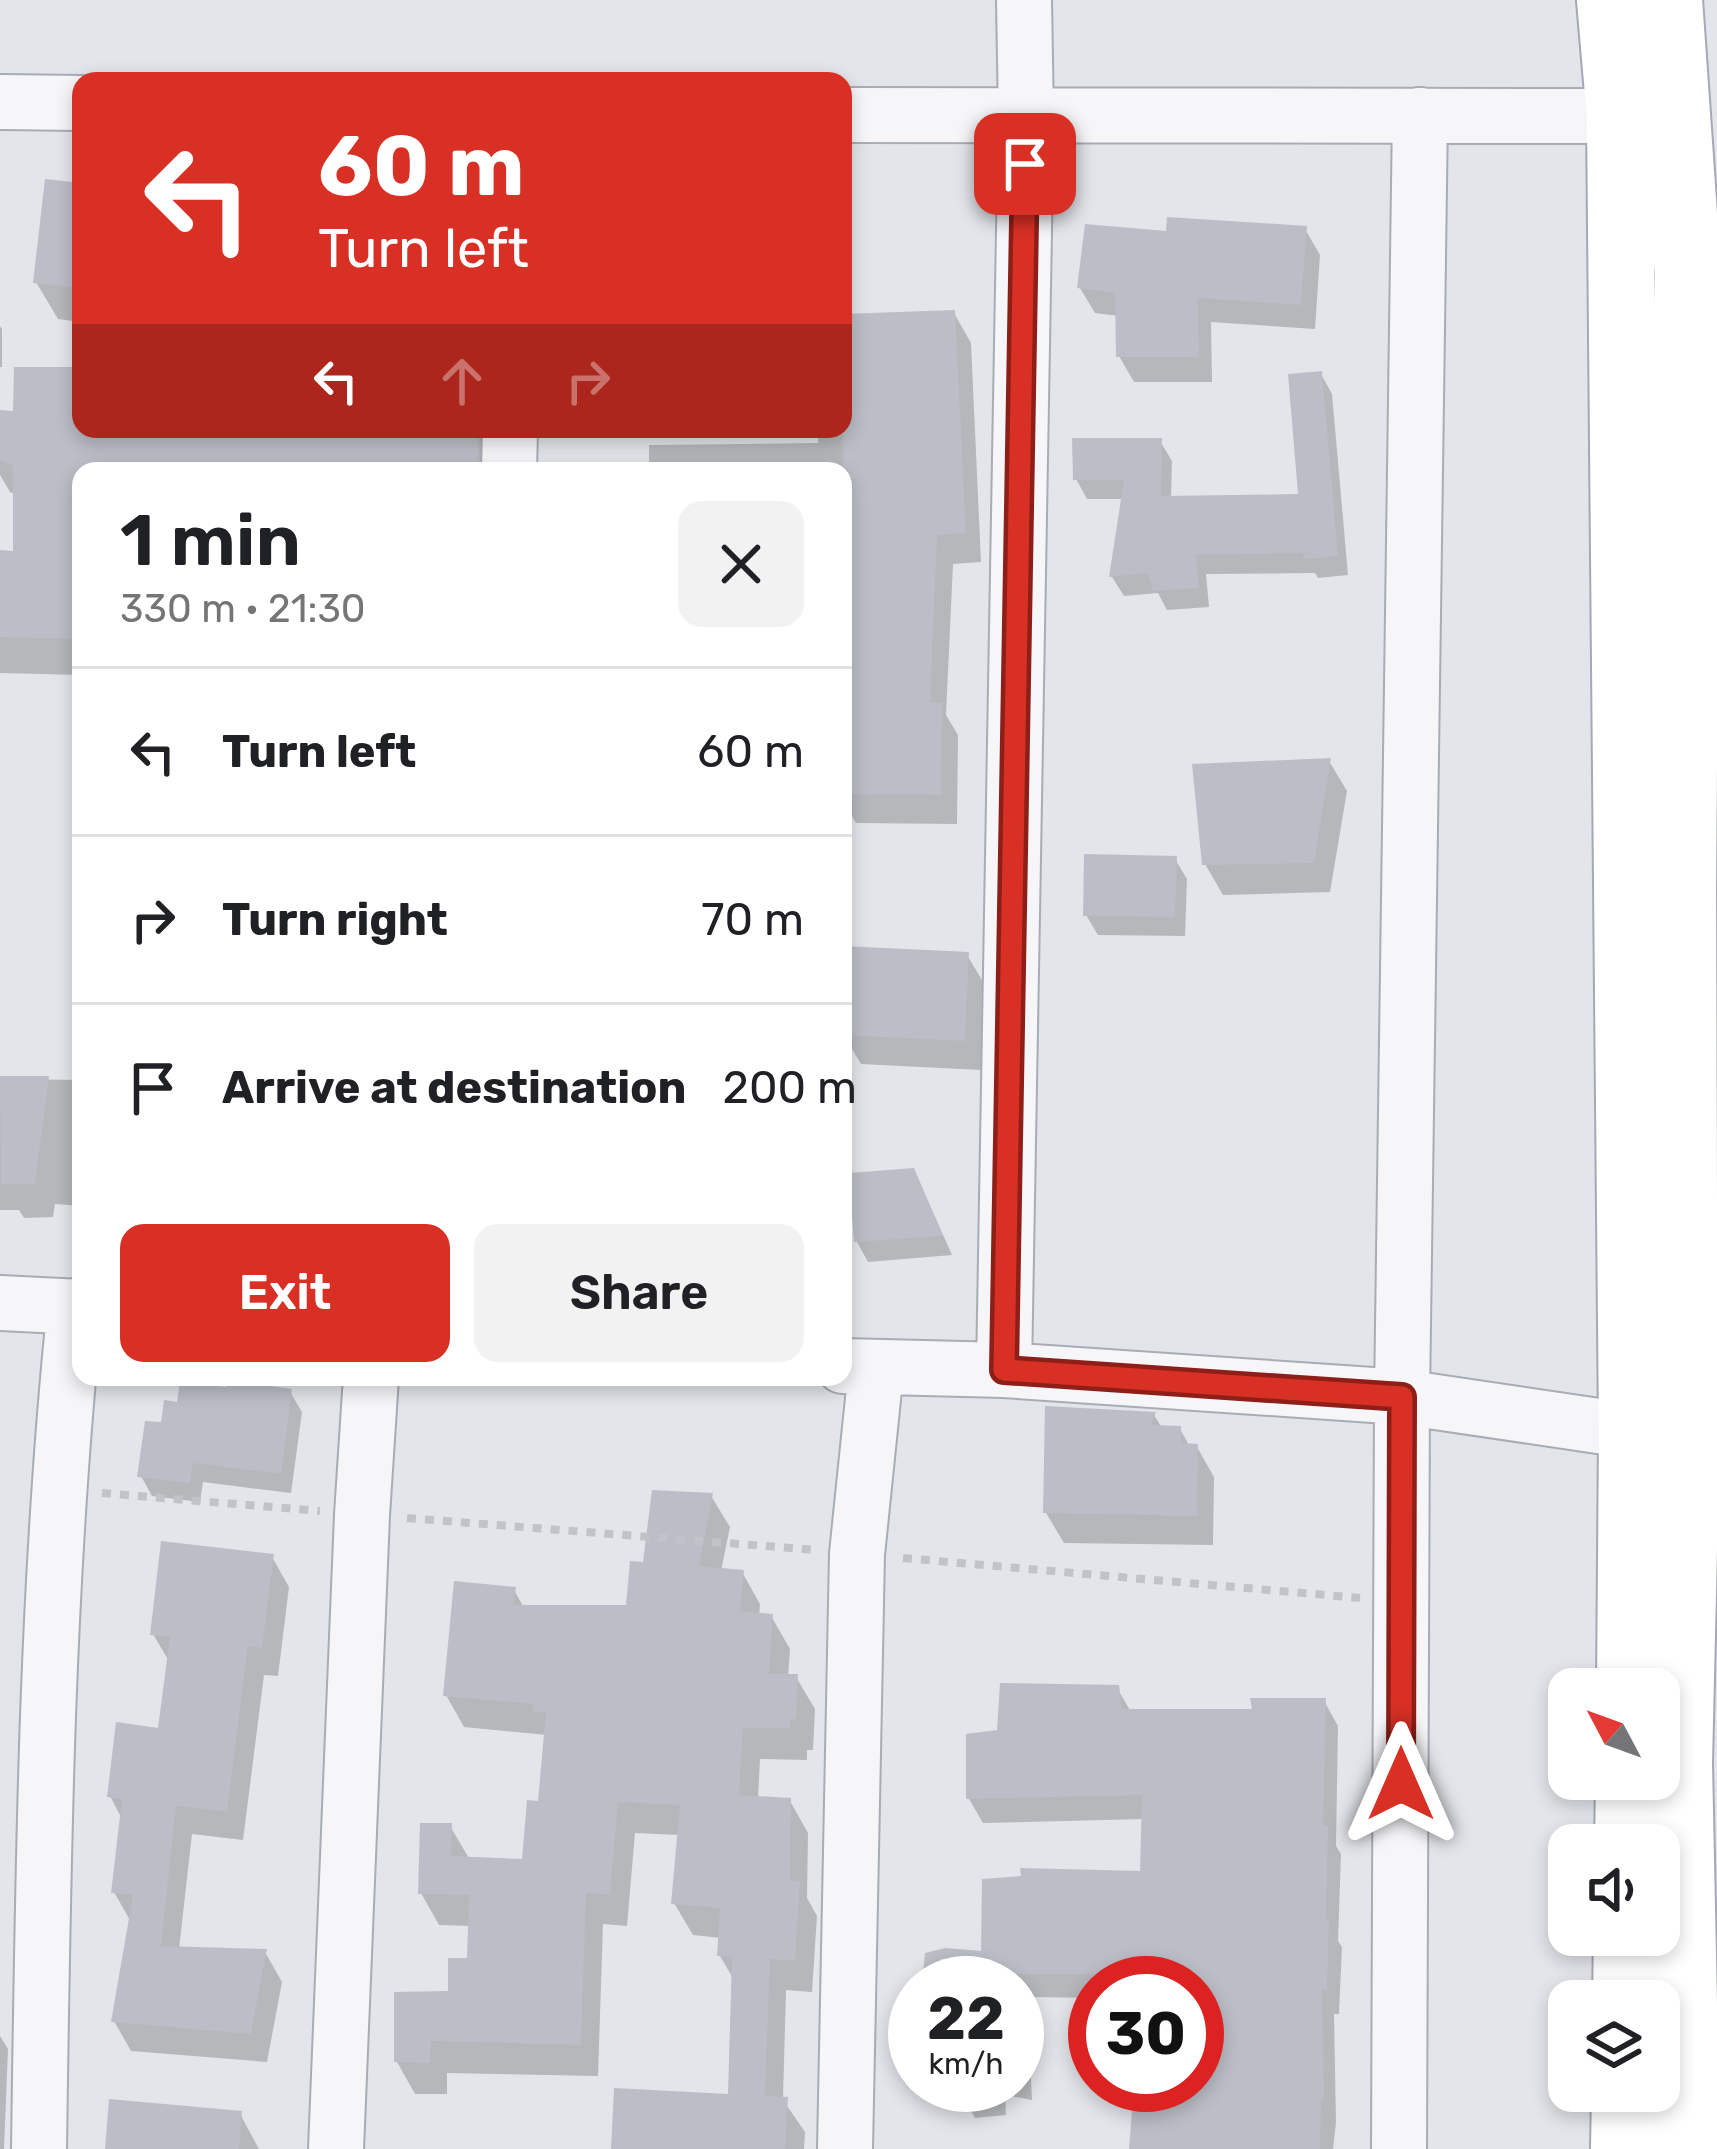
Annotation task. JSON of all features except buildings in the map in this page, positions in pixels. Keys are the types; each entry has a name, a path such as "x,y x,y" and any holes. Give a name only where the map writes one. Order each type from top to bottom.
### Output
{"main road":[{"path":"1610,0 1620,116 1632,1431 1678,1507 1636,1668"},
{"path":"1669,0 1688,272 1678,1507 1687,2149"},
{"path":"1624,2149 1625,2112"}],"street":[{"path":"1004,1370 1026,117 1024,0"},
{"path":"0,102 72,103"},
{"path":"852,115 1620,116"},
{"path":"1399,2149 1402,1397 1420,115"},
{"path":"0,1303 72,1307"},
{"path":"39,2149 41,1944 58,1490 72,1362"},
{"path":"845,2149 859,1368 1004,1370 1402,1397 1632,1431"},
{"path":"336,2149 370,1386"}],"path":[{"path":"58,1490 1402,1601"}],"route":[{"path":"1025,164 1004,1370 1402,1397 1401,1784"}]}
